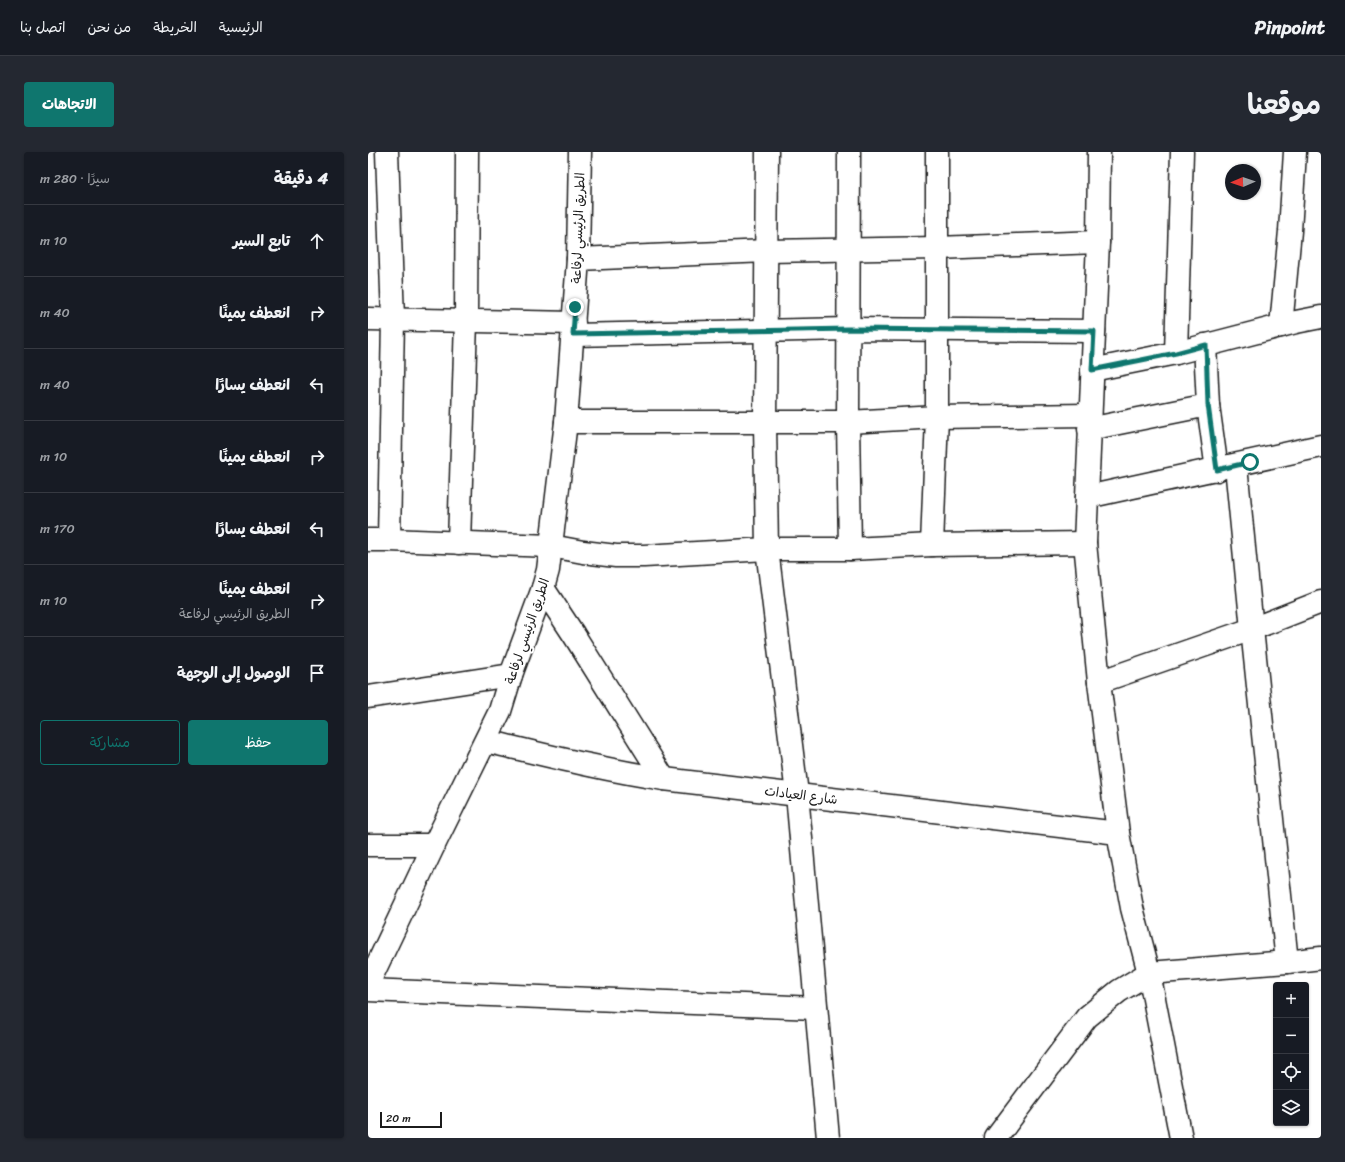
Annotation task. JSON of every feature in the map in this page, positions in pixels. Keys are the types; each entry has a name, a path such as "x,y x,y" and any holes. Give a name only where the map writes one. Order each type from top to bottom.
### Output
{"street":[{"path":"387,152 392,319 389,540"},
{"path":"459,543 466,321 467,152"},
{"name":"الطريق الرئيسي لرفاعة","path":"368,984 500,711 548,570 566,422 578,259 580,152"},
{"path":"768,152 765,423 767,549 797,794 828,1138"},
{"path":"849,152 848,422 850,549"},
{"path":"932,545 937,417 937,152"},
{"path":"1099,152 1098,242 1089,422 1085,543 1099,682 1118,833 1132,908 1149,972 1181,1138"},
{"path":"1176,353 1182,152"},
{"path":"1281,326 1290,231 1295,152"},
{"path":"578,259 767,251 937,248 1098,242"},
{"path":"1092,370 1176,353 1321,317"},
{"path":"368,319 466,321 573,329 766,331 937,329 1094,331"},
{"path":"1206,345 1208,405 1227,468 1252,629 1287,962"},
{"path":"566,422 848,422 937,417 1089,422 1208,405"},
{"path":"1087,497 1227,468 1321,446"},
{"path":"368,540 551,546 616,556 679,555 767,549 850,549 932,545 1085,543"},
{"path":"543,588 574,634 664,779"},
{"path":"1099,682 1252,629 1321,602"},
{"path":"368,697 511,675"},
{"name":"شارع العيادات","path":"486,741 598,768 664,779 1118,833"},
{"path":"368,846 434,845"},
{"path":"996,1138 1087,1017 1119,991 1149,972 1287,962 1321,958"},
{"path":"368,990 816,1008"}],"route":[{"path":"575,307 573,334 849,329 1094,331 1092,370 1176,353 1206,345 1208,405 1217,470 1250,462"}]}
